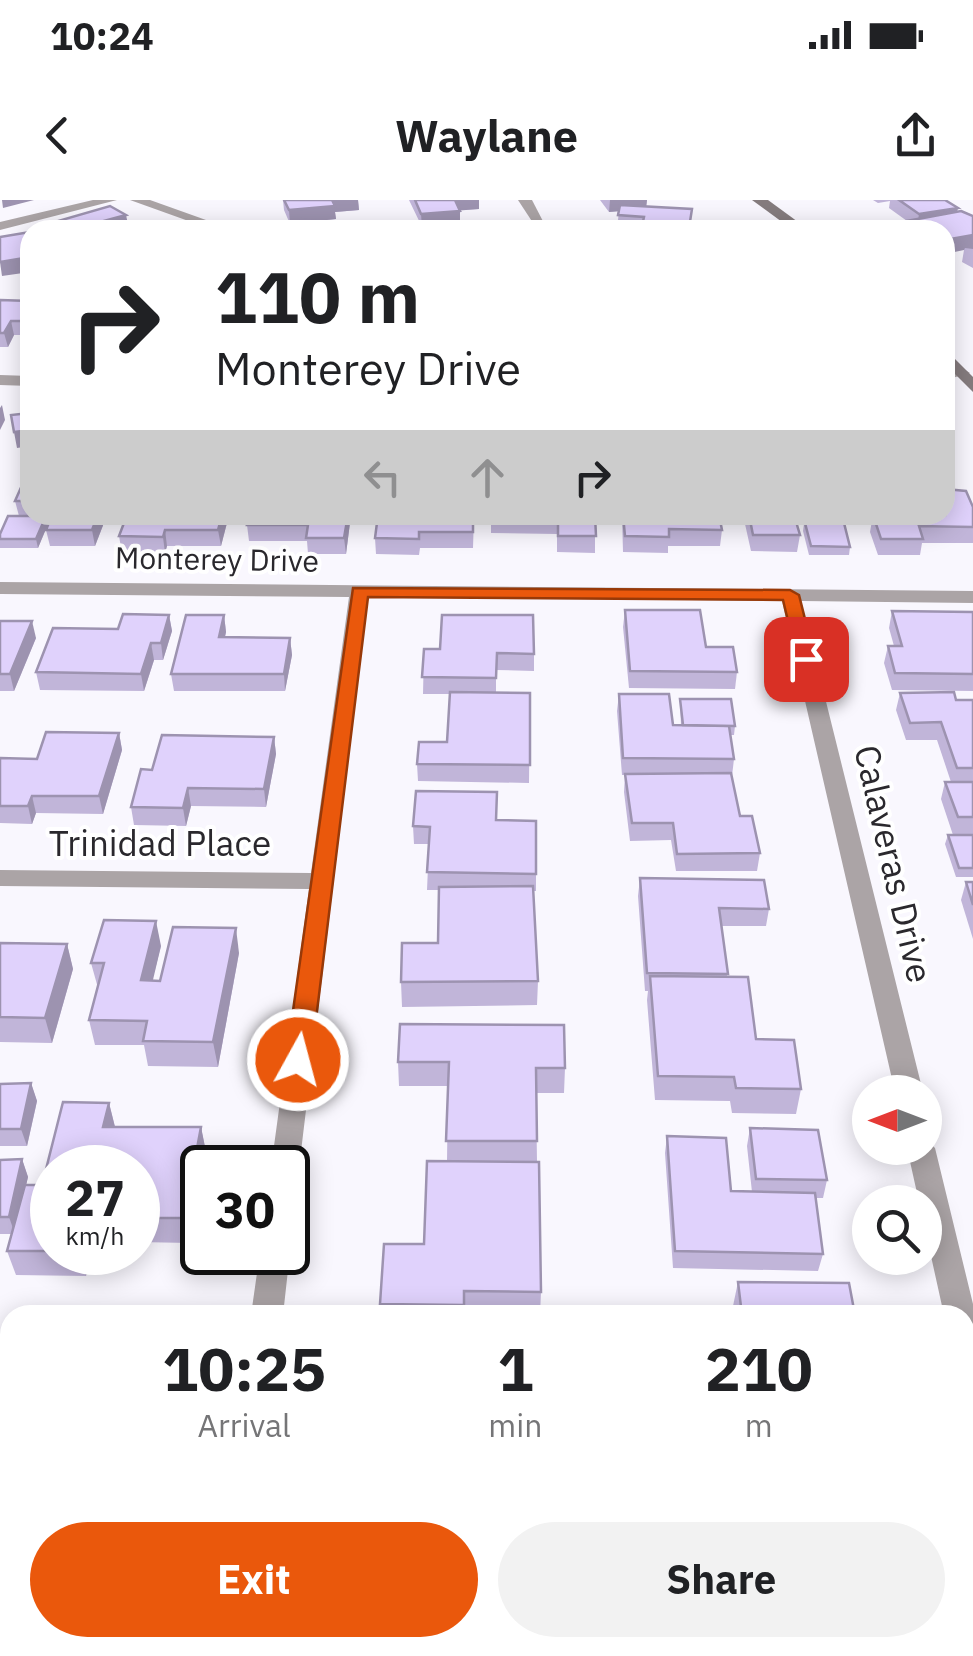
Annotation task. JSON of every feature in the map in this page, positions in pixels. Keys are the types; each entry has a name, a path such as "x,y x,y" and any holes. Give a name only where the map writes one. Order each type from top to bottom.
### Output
{"main road":[{"path":"759,200 788,220"}],"street":[{"path":"25,220 110,200"},
{"path":"136,200 198,220"},
{"name":"Monterey Drive","path":"0,588 973,598"},
{"path":"288,1145 360,592"},
{"name":"Calaveras Drive","path":"790,595 904,1075"},
{"name":"Trinidad Place","path":"0,878 320,880"},
{"path":"925,1165 958,1305"},
{"path":"268,1305 272,1275"}],"building":[{"path":"284,200 332,200 335,206 289,210"},
{"path":"415,200 455,200 460,211 421,214"},
{"path":"899,200 945,200 958,208 919,214"},
{"path":"620,205 692,209 690,220 643,220 644,217 618,215"},
{"path":"110,206 126,215 108,220 61,220"},
{"path":"961,211 973,216 973,235 955,238 955,220 912,220"},
{"path":"20,234 20,259 0,262 0,237"},
{"path":"0,300 20,301 20,321 11,321 0,333"},
{"path":"20,414 20,431 14,432 11,415"},
{"path":"955,490 966,491 973,507 973,527 919,526 923,539 881,539 876,525 955,525"},
{"path":"8,516 20,516 20,525 42,525 36,539 0,539"},
{"path":"48,525 94,525 92,530 46,530"},
{"path":"123,525 219,525 218,530 165,530 163,537 119,536"},
{"path":"308,525 346,525 344,538 306,538"},
{"path":"377,525 473,525 473,532 419,532 419,539 375,538"},
{"path":"558,525 595,525 596,536 558,536"},
{"path":"624,525 721,525 722,530 669,529 669,537 625,536"},
{"path":"751,525 797,525 800,535 753,535"},
{"path":"806,525 844,525 850,547 811,546"},
{"path":"625,610 700,610 706,647 733,647 737,672 630,671"},
{"path":"892,611 973,612 973,674 895,673 888,646 902,646"},
{"path":"123,614 169,615 161,643 151,643 141,674 36,672 53,628 118,629"},
{"path":"186,615 224,615 219,637 290,638 284,674 171,674"},
{"path":"442,615 533,615 534,654 497,653 496,678 422,677 424,649 440,649"},
{"path":"0,621 32,621 10,674 0,674"},
{"path":"450,692 530,693 530,765 417,764 419,742 447,742"},
{"path":"954,692 956,700 973,700 973,768 957,768 941,722 910,723 900,693"},
{"path":"619,694 669,694 673,725 729,726 734,759 623,758"},
{"path":"680,699 731,699 735,726 683,725"},
{"path":"46,732 119,733 99,796 32,796 28,806 0,806 0,758 37,759"},
{"path":"162,735 274,737 264,789 188,788 183,808 131,807 141,769 152,770"},
{"path":"731,773 740,816 752,816 760,853 677,854 673,823 632,823 625,774"},
{"path":"945,782 973,782 973,817 958,817"},
{"path":"416,791 497,792 496,820 536,821 536,874 427,872 430,827 413,826"},
{"path":"948,835 973,835 973,868 959,868"},
{"path":"640,878 764,880 769,909 719,908 728,974 647,973"},
{"path":"966,882 973,882 973,905"},
{"path":"533,886 538,981 401,982 402,943 438,943 439,887"},
{"path":"104,920 156,921 141,980 160,981 173,927 236,928 213,1042 143,1041 147,1021 89,1020 104,963 91,963"},
{"path":"0,943 67,944 45,1018 0,1017"},
{"path":"650,976 748,977 756,1039 794,1040 801,1089 736,1088 734,1077 658,1076"},
{"path":"400,1024 564,1025 565,1068 536,1068 537,1141 446,1141 449,1062 398,1062"},
{"path":"31,1083 21,1129 0,1129 0,1084"},
{"path":"63,1102 109,1103 103,1127 201,1127 198,1145 180,1145 180,1218 160,1218 160,1145 52,1145"},
{"path":"750,1128 818,1130 827,1180 756,1179"},
{"path":"667,1136 726,1138 731,1191 815,1193 823,1254 675,1251"},
{"path":"22,1159 9,1217 0,1217 0,1160"},
{"path":"427,1161 539,1162 541,1292 464,1291 464,1305 380,1304 384,1244 424,1244"},
{"path":"25,1185 30,1185 30,1251 7,1251"},
{"path":"738,1282 849,1283 853,1305 741,1305"}],"route":[{"path":"298,1060 360,592 790,595 806,659"}]}
